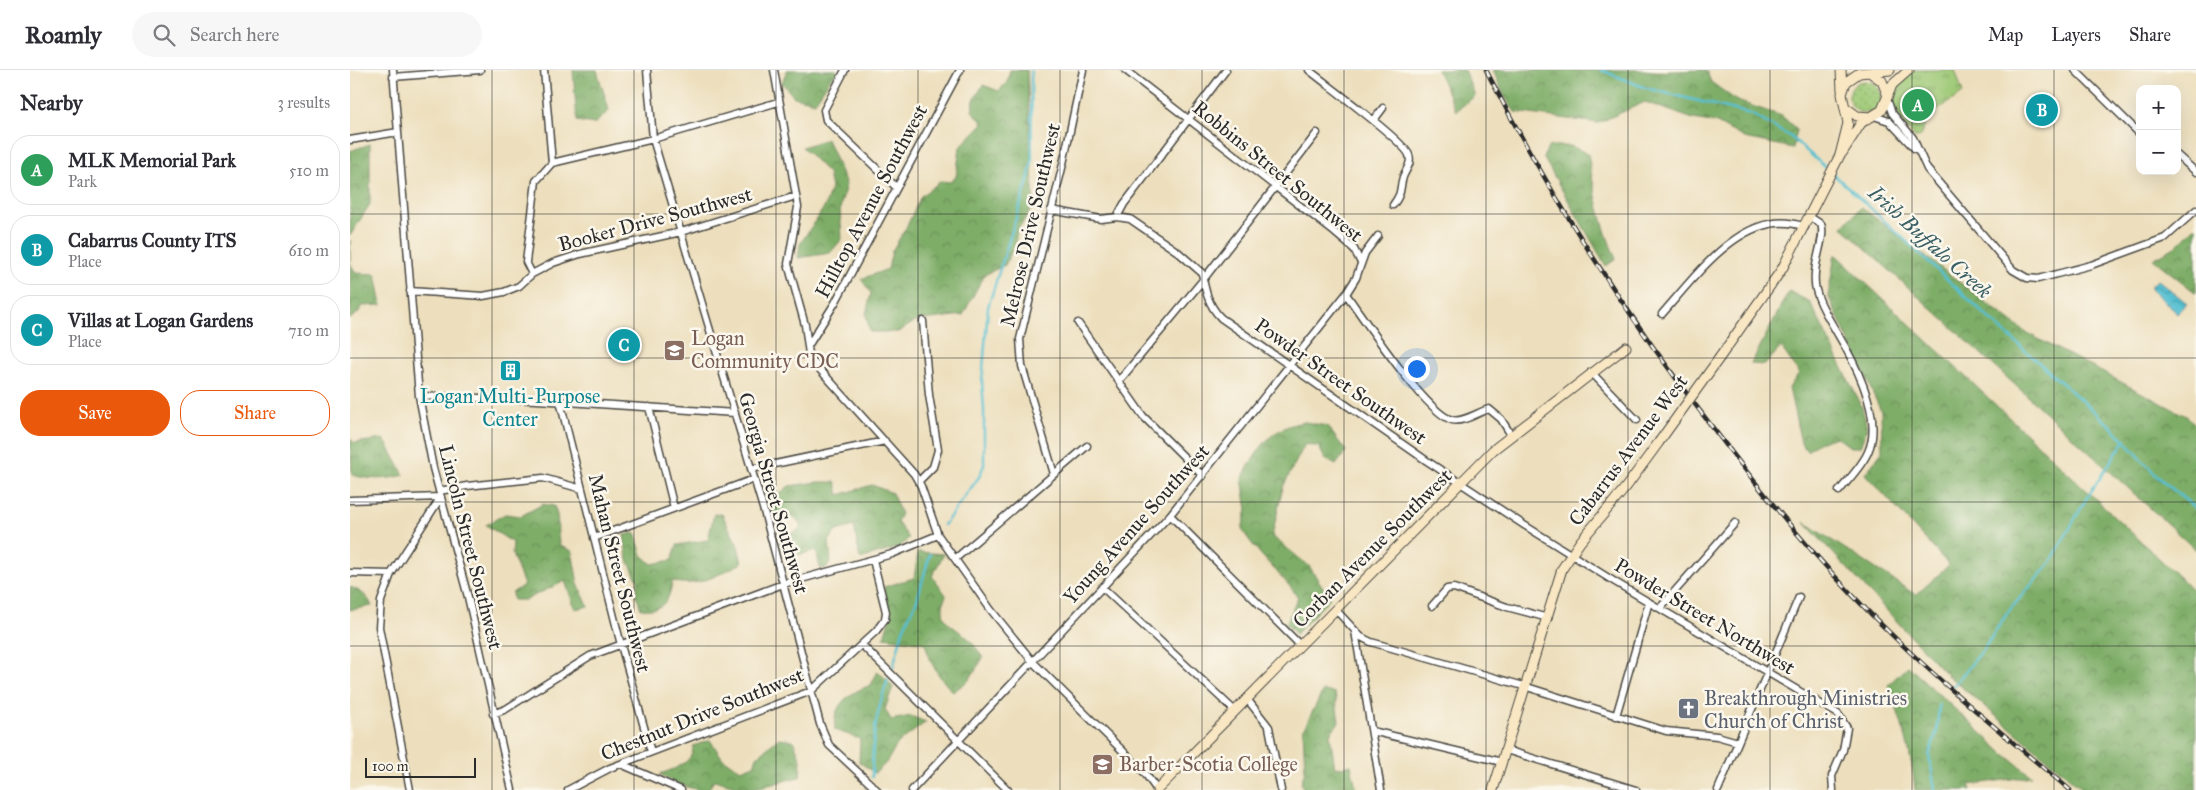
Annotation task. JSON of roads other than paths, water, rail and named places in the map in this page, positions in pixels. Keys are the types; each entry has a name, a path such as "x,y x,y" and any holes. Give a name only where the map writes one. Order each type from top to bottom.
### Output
{"main road":[{"name":"Cabarrus Avenue West","path":"1840,155 1848,123 1842,94 1841,70"},
{"path":"1842,94 1844,85 1850,78 1864,72 1890,70"},
{"name":"Cabarrus Avenue West","path":"1493,790 1562,569 1570,554 1626,487 1782,269 1840,155 1861,123 1882,110 1893,84 1909,70"},
{"path":"1864,72 1882,81 1887,98"},
{"path":"1846,108 1857,116 1873,116"},
{"name":"Corban Avenue Southwest","path":"1157,790 1460,483 1510,435 1626,347"}],"street":[{"path":"393,74 480,70"},
{"path":"544,70 552,163"},
{"name":"Georgia Street Southwest","path":"647,70 653,139 754,479 820,724 830,745 877,790"},
{"path":"774,70 798,216 788,264 814,363 919,481 938,535 991,610 1033,662 1144,772 1157,790"},
{"path":"846,70 824,110 826,120 896,187"},
{"name":"Hilltop Avenue Southwest","path":"808,346 835,303 960,70"},
{"name":"Melrose Drive Southwest","path":"1054,474 1022,366 1019,345 1083,70"},
{"name":"Robbins Street Southwest","path":"1125,70 1354,249 1361,262"},
{"path":"1051,210 1101,219 1116,217 1226,70"},
{"path":"1309,70 1374,120 1408,152 1410,164 1403,177 1402,190 1393,205"},
{"path":"2075,70 2136,130"},
{"name":"Lincoln Street Southwest","path":"393,74 419,396 440,494 468,597 493,714 512,790"},
{"path":"1887,98 1891,110 1910,134 1927,169 1945,192 2013,270 2032,279 2050,277 2145,247 2165,238 2196,210"},
{"path":"532,274 526,262 536,181 552,163 653,139 778,102"},
{"path":"1374,120 1383,108"},
{"path":"1873,116 1889,121 1920,154"},
{"path":"350,140 398,132"},
{"path":"1119,381 1203,280 1316,133"},
{"path":"2181,159 2196,172"},
{"name":"Booker Drive Southwest","path":"410,292 490,294 504,292 518,286 532,274 553,263 580,254 681,232 796,196"},
{"name":"Powder Street Southwest","path":"1116,217 1130,219 1178,252 1202,273 1203,287 1218,314 1460,483 1570,554"},
{"path":"1810,217 1821,224 1823,232 1814,270 1817,295 1854,366 1867,397 1873,422 1871,444 1868,453 1839,491"},
{"path":"1662,314 1707,263 1728,244 1773,222 1791,222 1805,227"},
{"name":"Young Avenue Southwest","path":"912,790 1170,515 1203,476 1346,294 1356,278 1361,262 1378,236"},
{"path":"1346,294 1401,371 1441,412 1451,420 1458,420 1489,410 1501,419 1510,435"},
{"path":"919,481 933,467 938,450 929,395 924,321"},
{"path":"1078,323 1148,421 1203,476"},
{"path":"1591,372 1637,420"},
{"path":"419,396 560,401 735,413"},
{"name":"Mahan Street Southwest","path":"560,401 621,645 651,752"},
{"path":"649,408 674,508"},
{"path":"751,469 884,441"},
{"path":"955,559 1087,446"},
{"path":"350,500 440,494 468,486 543,478 582,489"},
{"path":"594,538 754,479"},
{"path":"410,790 379,627 381,600 391,574 440,494"},
{"path":"1170,515 1300,645"},
{"path":"1660,608 1735,523"},
{"path":"493,714 506,709 590,656 783,584 874,560 912,547 938,535"},
{"name":"Powder Street Northwest","path":"1570,554 1838,714 1846,723 1847,728 1843,750 1832,776 1833,790"},
{"name":"Chestnut Drive Southwest","path":"568,790 621,764 811,691 881,626 886,612 874,560"},
{"path":"350,573 391,574"},
{"path":"1102,587 1235,711"},
{"path":"1432,606 1448,589 1454,588 1507,607 1548,618"},
{"path":"1718,790 1799,597"},
{"path":"1616,716 1649,602"},
{"path":"1336,609 1355,630 1371,642 1526,687 1677,734 1718,736 1738,742"},
{"path":"1355,630 1381,790"},
{"path":"862,645 1008,790"},
{"path":"1247,699 1269,727 1281,790"},
{"path":"1372,731 1502,762"},
{"path":"1506,750 1636,790"},
{"path":"621,764 681,790"}],"water":[{"path":"2158,280 2187,303 2177,313 2151,289 2151,285"}],"waterway":[{"path":"944,525 979,477 984,465 982,382 988,307 1032,162 1031,70"},
{"name":"Irish Buffalo Creek","path":"1601,70 1646,88 1751,114 1791,137 2003,331 2114,429 2157,476 2196,509"},
{"path":"1953,686 1983,650 2008,612 2051,562 2086,499 2125,440"},
{"path":"893,667 904,627 917,600 930,554"},
{"path":"872,777 875,727 888,679"},
{"path":"1935,790 1929,755 1937,731 1939,705"}],"railway":[{"path":"1486,70 1512,120 1567,216 1627,309 1692,400 1775,507 1827,568 1912,654 1964,701 2070,790"}],"place":[{"name":"MLK Memorial Park","path":"1918,105"},
{"name":"Cabarrus County ITS","path":"2042,110"},
{"name":"Villas at Logan Gardens","path":"624,345"},
{"name":"Logan Community CDC","path":"675,350"},
{"name":"Logan Multi-Purpose Center","path":"510,370"},
{"name":"Breakthrough Ministries Church of Christ","path":"1688,709"},
{"name":"Barber-Scotia College","path":"1103,764"}]}
